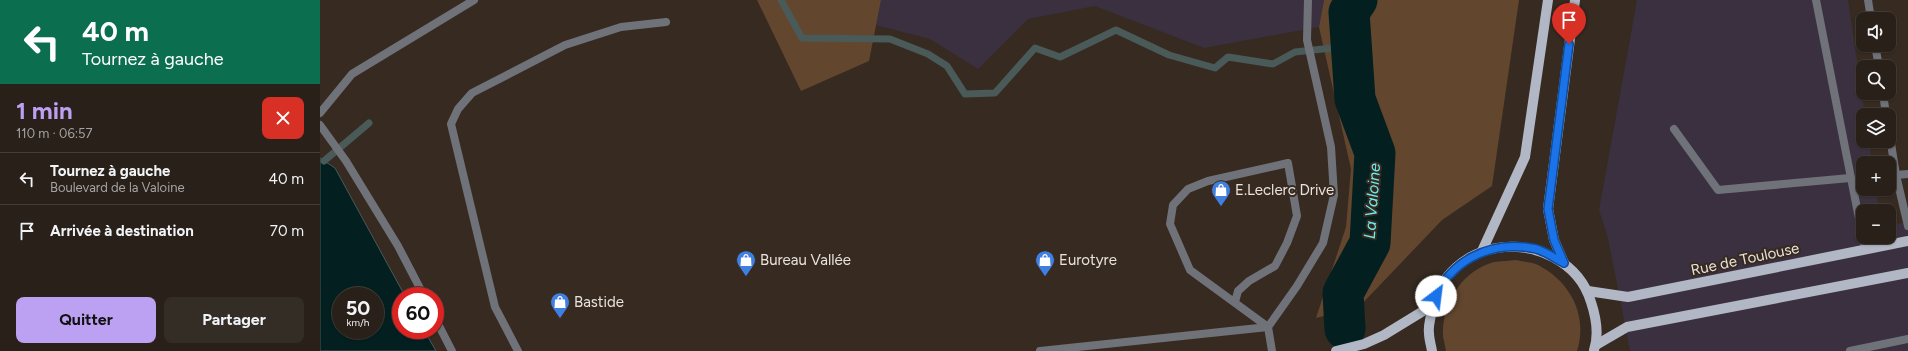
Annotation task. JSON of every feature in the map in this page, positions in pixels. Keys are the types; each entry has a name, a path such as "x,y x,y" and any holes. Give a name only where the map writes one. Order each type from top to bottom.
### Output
{"main road":[{"path":"1482,251 1525,156 1548,0"},
{"path":"1564,263 1554,240 1548,209 1575,0"},
{"name":"Rue de Toulouse","path":"1588,291 1633,297 1908,241"},
{"path":"1432,351 1429,332 1433,305 1440,288 1451,273 1465,261 1482,251 1510,246 1538,250 1564,263 1577,276 1588,291 1596,317 1595,348"},
{"path":"1595,348 1627,327 1908,273"},
{"path":"1336,351 1364,344 1384,335 1433,305"}],"street":[{"path":"320,113 352,74 474,0"},
{"path":"1040,351 1268,328 1298,286 1323,243 1334,195 1332,147 1311,61 1308,40 1308,0"},
{"path":"1816,0 1865,249"},
{"path":"1868,0 1870,12"},
{"path":"518,351 495,307 451,124 458,109 472,93 565,45 621,27 666,22"},
{"path":"320,125 346,161 398,246 419,287"},
{"path":"1674,129 1718,190 1850,178"},
{"path":"1235,302 1238,291 1248,281 1275,266 1287,243 1297,216 1288,163 1208,181 1188,189 1173,205 1170,224 1190,270 1268,328 1272,351"},
{"path":"1908,174 1896,175 1908,226"},
{"path":"444,335 452,351"},
{"path":"1850,351 1908,339"}],"shaded area":[{"path":"757,0 881,0 869,61 801,91"},
{"path":"881,0 1324,0 1319,27 1204,48 1095,6 1028,19 978,69 930,39 876,25"},
{"path":"1324,0 1519,0 1492,186 1442,220 1359,307 1316,318 1346,227 1351,169 1319,27"},
{"path":"1637,0 1848,0 1857,60 1856,100 1863,100 1864,108 1856,108 1856,148 1870,148 1871,156 1856,156 1856,196 1877,196 1878,204 1856,204 1856,244 1896,244 1896,224 1908,221 1908,351 1630,351 1608,238 1599,210"},
{"path":"1516,260 1540,266 1551,273 1568,291 1578,313 1580,325 1580,338 1577,351 1446,351 1443,335 1444,319 1447,308 1458,288 1465,279 1483,266 1494,262"}],"water":[{"path":"320,158 335,168 400,287 392,287 392,339 429,339 436,351 320,351"}],"waterway":[{"path":"781,0 802,38 890,39 928,54 947,66 965,94 995,93 1035,48 1060,57 1116,30 1169,55 1215,68 1228,57 1273,64 1295,52 1351,46"},
{"name":"La Valoine","path":"1345,329 1343,293 1370,243 1375,153 1355,99 1349,12 1357,0"},
{"path":"324,161 369,123"}],"place":[{"name":"E.Leclerc Drive","path":"1221,207"},
{"name":"Bureau Vallée","path":"746,277"},
{"name":"Eurotyre","path":"1045,277"},
{"name":"Bastide","path":"560,319"}],"route":[{"path":"1436,296 1451,273 1465,261 1482,251 1510,246 1538,250 1564,263 1554,240 1548,209 1569,44"}]}
